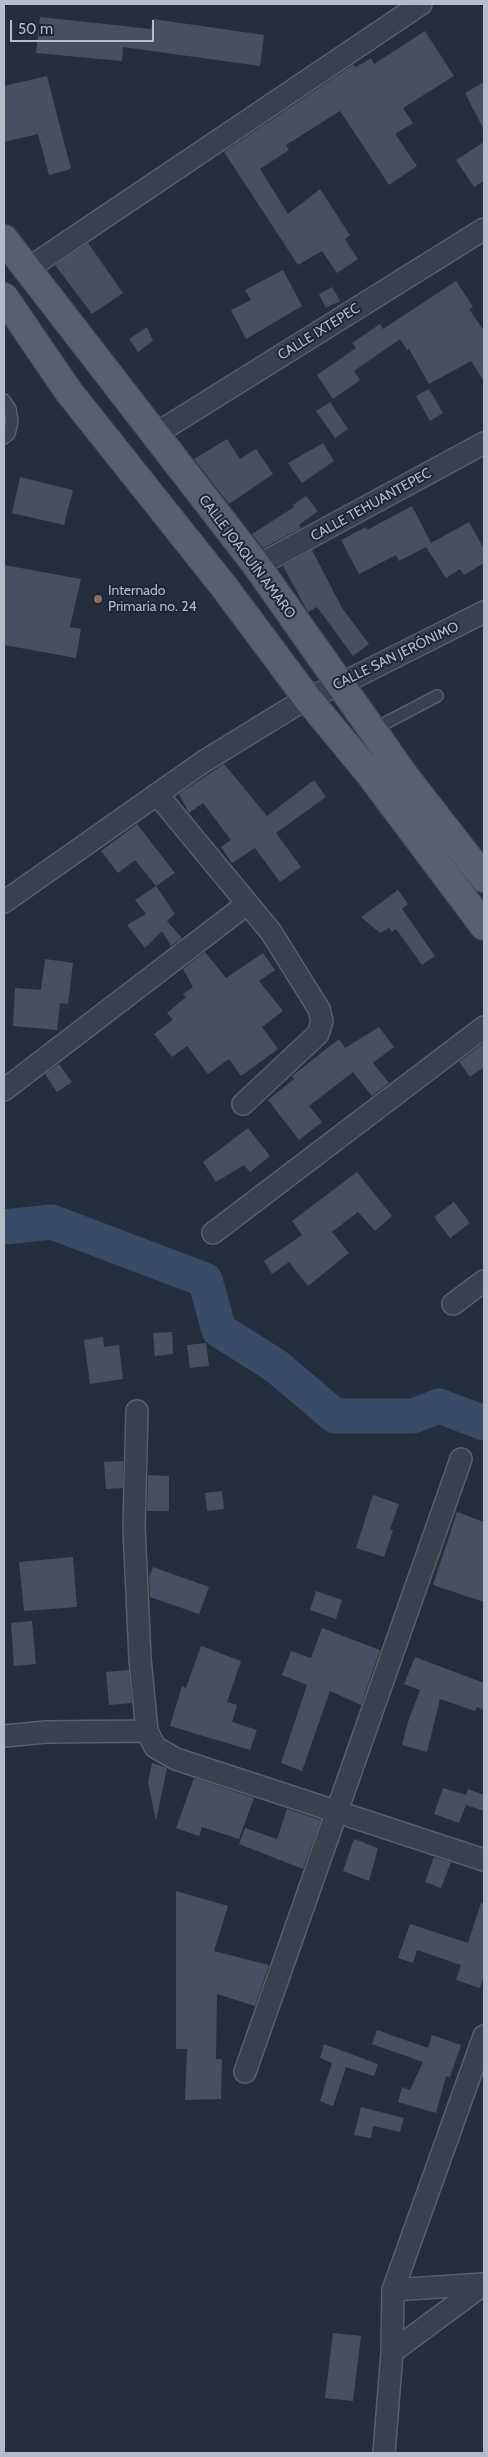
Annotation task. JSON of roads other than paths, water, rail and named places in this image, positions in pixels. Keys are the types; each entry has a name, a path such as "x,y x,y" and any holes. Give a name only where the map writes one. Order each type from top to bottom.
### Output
{"main road":[{"name":"CALLE JOAQUÍN AMARO","path":"4,240 257,566 339,685 484,878"},
{"path":"4,297 69,392 225,588 307,698 369,773 484,926"}],"street":[{"path":"26,270 421,4"},
{"name":"CALLE IXTEPEC","path":"154,435 484,229"},
{"name":"CALLE TEHUANTEPEC","path":"257,566 484,443"},
{"name":"CALLE SAN JERÓNIMO","path":"4,902 203,762 307,698 339,685 484,612"},
{"path":"157,794 271,932 319,1009 322,1021 318,1034 243,1104"},
{"path":"4,1090 248,904"},
{"path":"213,1234 484,1028"},
{"path":"453,1304 484,1281"},
{"path":"137,1411 134,1527 140,1659 147,1731 155,1747 176,1759 484,1860"},
{"path":"245,2072 461,1459"},
{"path":"4,1736 46,1732 147,1731"},
{"path":"384,2453 392,2352 393,2290 484,2036"},
{"path":"393,2290 484,2284"},
{"path":"392,2352 484,2284"}],"lane":[{"path":"4,400 10,409 12,421 9,434 4,438"},
{"path":"372,730 437,696"}],"waterway":[{"path":"4,1227 52,1222 205,1280 219,1330 276,1366 335,1416 413,1416 439,1406 484,1423"}],"place":[{"name":"Internado Primaria no. 24","path":"98,599"}]}
